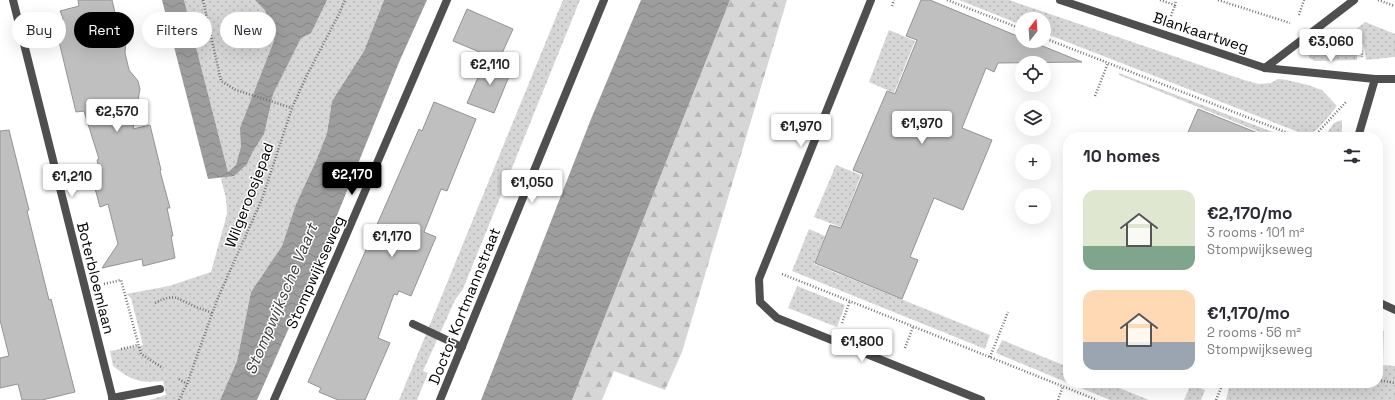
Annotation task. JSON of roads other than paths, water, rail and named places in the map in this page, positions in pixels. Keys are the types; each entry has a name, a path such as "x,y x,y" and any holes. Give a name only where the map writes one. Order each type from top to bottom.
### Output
{"street":[{"name":"Boterbloemlaan","path":"13,0 112,399"},
{"name":"Stompwijkseweg","path":"274,400 447,0"},
{"name":"Doctor Kortmannstraat","path":"440,400 604,0"},
{"path":"870,0 759,279 760,302 777,318 981,400"},
{"name":"Blankaartweg","path":"1060,0 1265,68 1340,74 1376,79 1395,79"},
{"path":"1265,68 1354,0"},
{"path":"1360,132 1376,79"},
{"path":"1383,304 1395,310"},
{"path":"413,324 462,347"},
{"path":"112,399 160,389"}],"water":[{"path":"162,0 184,0 187,12 165,12"},
{"path":"255,0 327,0 311,33 301,38 273,94 264,134 247,164 234,176 208,179 174,48 196,48 228,172 236,165 241,147 240,128 271,48 276,48 276,12 266,12"},
{"name":"Stompwijksche Vaart","path":"384,0 427,0 400,60 319,260 257,400 220,400 237,361 251,292 282,246 296,204 327,133 332,101 364,51"},
{"path":"641,0 730,0 572,400 481,400 591,119"}]}
